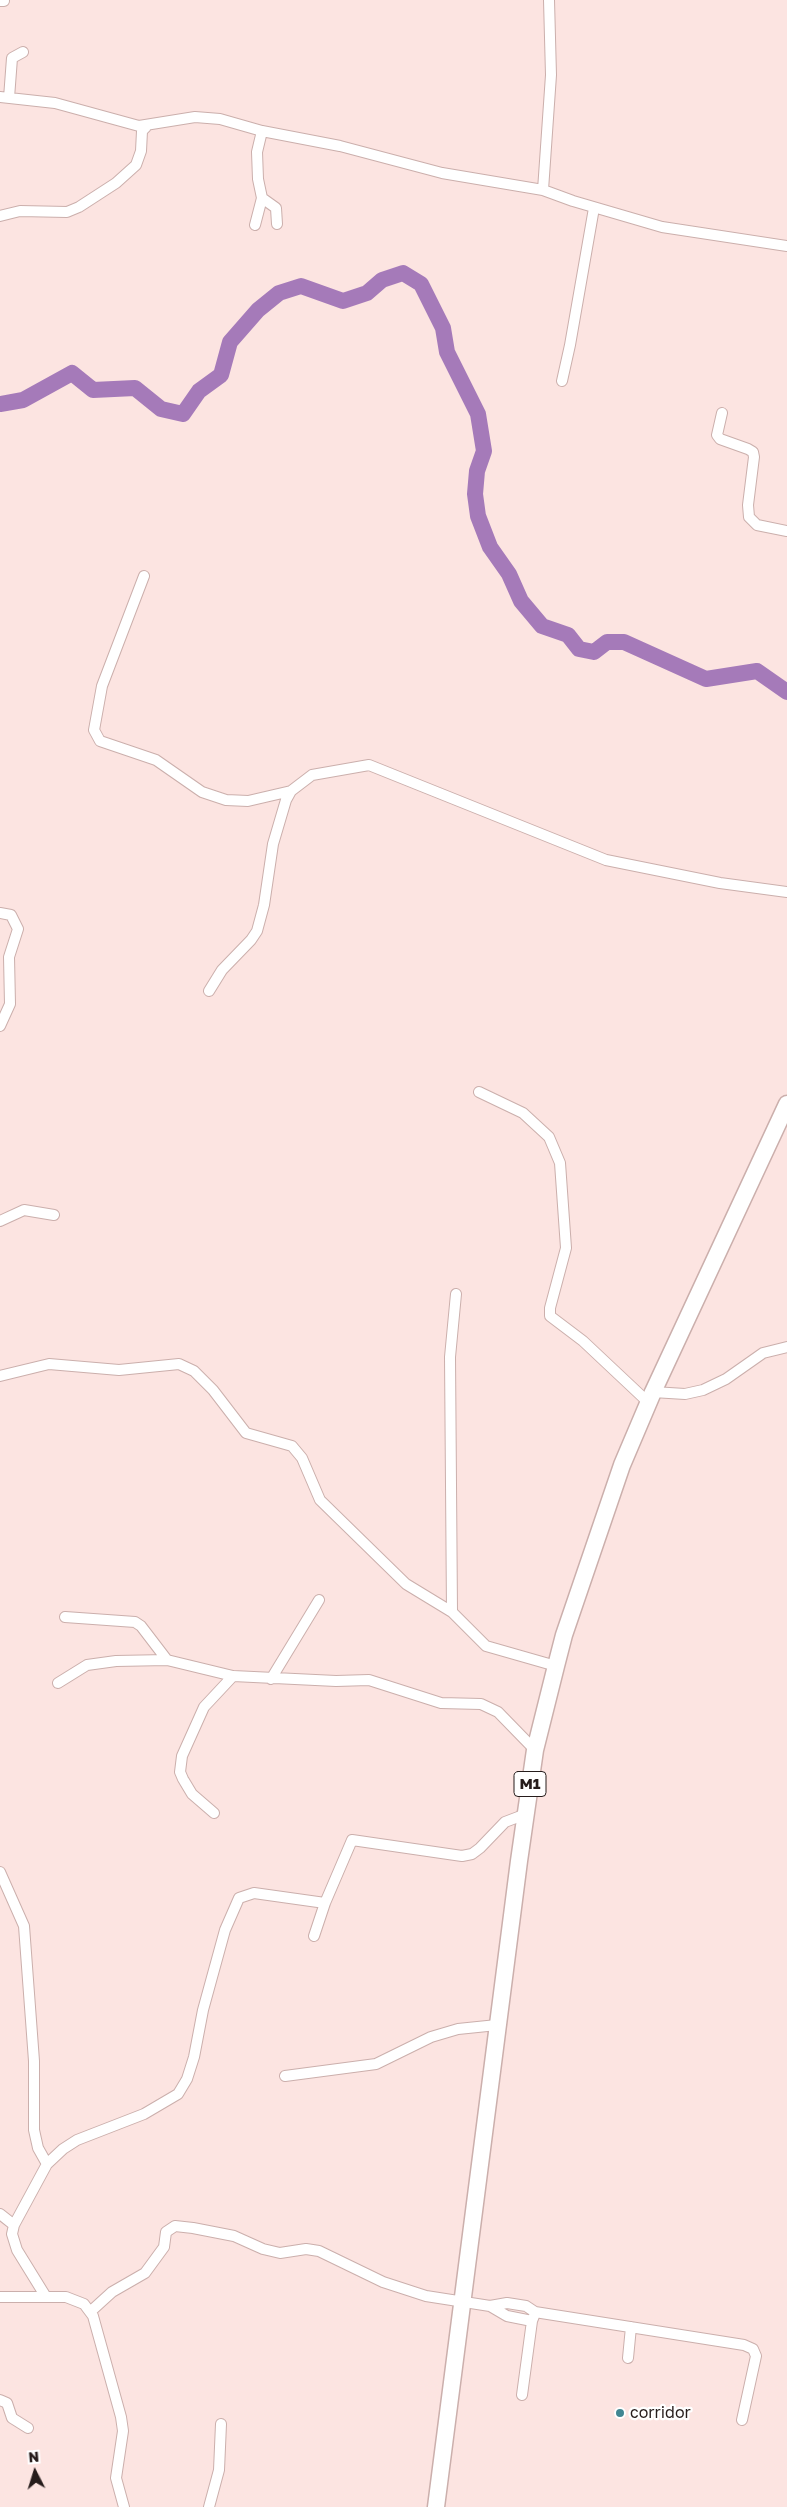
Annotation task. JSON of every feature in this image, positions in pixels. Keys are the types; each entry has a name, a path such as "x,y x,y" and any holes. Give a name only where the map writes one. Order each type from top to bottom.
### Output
{"highway":[{"name":"M1","path":"436,2507 497,2025 535,1750 556,1666 564,1635 622,1466 651,1398 787,1104"}],"street":[{"path":"543,190 551,75 549,0"},
{"path":"23,52 12,58 4,98 55,103 146,127 179,119 206,117 262,131 340,146 442,173 543,190 594,208 662,227 787,246"},
{"path":"0,216 20,211 67,212 79,207 116,183 136,165 141,151 142,131 146,127"},
{"path":"255,225 262,198 258,179 257,152 262,131"},
{"path":"262,198 276,208 277,224"},
{"path":"562,381 594,208"},
{"path":"722,413 717,435 720,439 753,452 748,505 750,517 757,525 787,531"},
{"path":"144,576 102,686 94,730 100,741 156,760 202,792 226,800 248,801 291,791"},
{"path":"209,992 222,970 252,940 257,931 264,904 273,844 286,800 291,791 312,775 369,764 606,860 720,883 787,892"},
{"path":"0,913 11,915 18,929 9,957 10,1004 0,1026"},
{"path":"479,1092 523,1113 549,1137 560,1163 566,1248 550,1316 584,1341 651,1398 703,1390 726,1379 763,1353 787,1347"},
{"path":"0,1221 24,1210 54,1215"},
{"path":"452,1612 450,1357 456,1294"},
{"path":"0,1376 49,1364 119,1370 179,1364 194,1371 213,1390 246,1433 292,1446 302,1458 320,1500 334,1516 406,1584 452,1612 486,1646 556,1666"},
{"path":"271,1679 319,1600"},
{"path":"65,1617 135,1622 141,1626 167,1660"},
{"path":"58,1683 87,1665 116,1661 167,1660 233,1676 336,1681 369,1680 441,1703 481,1704 498,1712 535,1750"},
{"path":"214,1814 192,1794 183,1779 180,1772 182,1756 204,1707 233,1676"},
{"path":"314,1936 325,1903 352,1840 462,1856 472,1854 480,1848 505,1822 526,1814"},
{"path":"0,1872 24,1926 34,2061 34,2130 38,2148 47,2164"},
{"path":"46,2298 17,2250 12,2234 14,2225 47,2164 63,2148 77,2140 144,2114 178,2094 187,2079 194,2057 199,2037 202,2010 225,1930 240,1898 254,1893 325,1903"},
{"path":"285,2076 376,2064 431,2037 458,2029 497,2025"},
{"path":"0,2214 14,2225"},
{"path":"90,2312 112,2292 145,2273 164,2247 166,2232 175,2226 234,2236 263,2249 280,2252 306,2249 319,2251 397,2287 426,2296 490,2306 507,2303 526,2306 534,2317 522,2395"},
{"path":"0,2297 72,2299 84,2304 90,2312 96,2324 122,2417 116,2478 124,2507"},
{"path":"534,2317 631,2327 744,2345 753,2349 756,2356 742,2420"},
{"path":"628,2358 631,2327"},
{"path":"0,2400 8,2403 12,2418 28,2428"},
{"path":"210,2507 219,2470 221,2424"}],"waterway":[{"path":"0,404 23,400 72,373 93,390 135,388 161,409 183,414 199,391 221,375 230,342 258,310 279,293 301,286 343,301 367,293 382,280 403,273 421,284 443,328 447,352 478,414 484,451 477,471 475,494 478,516 490,547 509,574 521,601 542,626 568,635 579,649 594,652 607,642 624,642 706,679 757,671 787,692"}],"place":[{"name":"corridor","path":"620,2413"}]}
